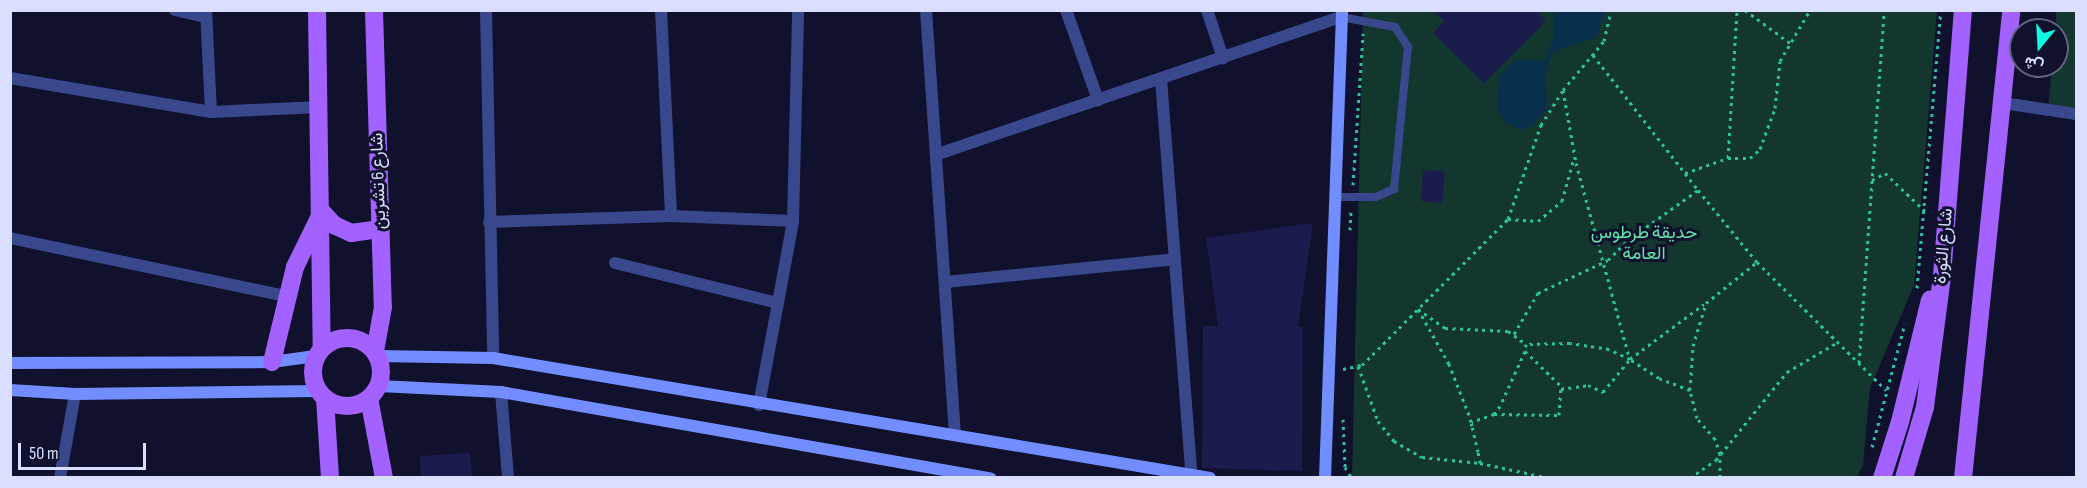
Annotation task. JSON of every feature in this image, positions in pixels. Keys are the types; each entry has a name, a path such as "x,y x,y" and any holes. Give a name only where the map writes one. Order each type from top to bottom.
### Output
{"main road":[{"path":"317,10 322,212 319,352 313,368 322,395 330,477"},
{"name":"شارع 6 تشرين","path":"374,10 383,307 376,354"},
{"name":"شارع الثورة","path":"1904,477 1925,407 1942,276 1964,10"},
{"path":"1963,477 2011,10"},
{"path":"1325,477 1341,14"},
{"path":"322,212 334,225 351,233 381,229"},
{"path":"272,362 286,296 304,246 322,212"},
{"path":"1882,477 1900,422 1928,304 1942,276"},
{"path":"10,363 272,362 319,352 349,338 376,354 493,358 759,405 1210,477"},
{"path":"376,354 381,366 374,392 384,477"},
{"path":"10,390 75,394 322,395 347,406 374,392 501,392 991,477"}],"street":[{"path":"175,10 206,14 211,112"},
{"path":"486,10 493,358"},
{"path":"661,10 670,216"},
{"path":"759,405 793,221 798,10"},
{"path":"926,10 938,154 955,435"},
{"path":"1066,10 1098,100"},
{"path":"1207,10 1223,58"},
{"path":"938,154 1223,58 1341,14"},
{"path":"10,78 211,112 319,107"},
{"path":"1161,79 1191,473"},
{"path":"2003,103 2076,114"},
{"path":"489,222 670,216 793,221"},
{"path":"10,238 286,296"},
{"path":"946,282 1175,259"},
{"path":"615,263 778,303"},
{"path":"501,392 508,477"},
{"path":"60,477 75,394"}],"lane":[{"path":"1336,197 1387,195 1394,189 1408,47 1395,27 1341,14"}],"path":[{"path":"1341,369 1358,366 1508,219 1525,179 1531,147 1563,90 1604,41 1611,10"},
{"path":"1728,158 1737,10"},
{"path":"1745,10 1790,43"},
{"path":"1685,173 1728,158 1750,158 1763,144 1775,108 1778,67 1810,10"},
{"path":"1859,363 1884,10"},
{"path":"1915,294 1926,212 1941,10"},
{"path":"1350,232 1364,18"},
{"path":"1593,55 1757,262 1886,390"},
{"path":"1563,90 1575,152 1602,263 1630,359"},
{"path":"1508,219 1538,221 1562,201 1575,152"},
{"path":"1872,180 1886,173 1926,212"},
{"path":"1514,334 1538,293 1602,263 1698,190"},
{"path":"1471,422 1494,414 1559,415 1558,394 1563,388 1588,385 1603,392 1630,359 1757,262"},
{"path":"1706,303 1693,346 1690,390 1697,418 1714,439 1720,454 1720,477"},
{"path":"1418,309 1445,328 1508,330 1526,344 1570,343 1609,349 1630,359 1659,378 1690,390"},
{"path":"1418,309 1449,364 1471,422 1480,463"},
{"path":"1869,457 1908,314"},
{"path":"1690,477 1720,454 1787,372 1838,342"},
{"path":"1494,414 1525,351 1526,344"},
{"path":"1525,351 1563,388"},
{"path":"1342,358 1342,381"},
{"path":"1358,366 1378,421 1394,441 1422,457 1480,463 1550,477"},
{"path":"1343,414 1345,467 1352,477"}],"green space":[{"name":"حديقة طرطوس العامة","path":"1363,11 1937,11 1914,285 1870,388 1863,466 1857,477 1352,478"},
{"path":"2056,11 2076,11 2076,114 2048,110 2051,78 2069,78 2069,18 2056,18"}],"water":[{"path":"1553,11 1606,11 1595,38 1554,51 1545,71 1547,108 1535,124 1521,130 1505,122 1497,108 1500,75 1516,60 1544,61 1554,36"}],"building":[{"path":"1433,10 1536,10 1546,21 1484,83 1433,33 1444,21"},
{"path":"1423,170 1445,172 1442,203 1421,201"},
{"path":"1313,223 1298,327 1303,327 1302,471 1202,468 1203,326 1218,326 1206,238"},
{"path":"470,453 472,477 421,477 420,456"}]}
